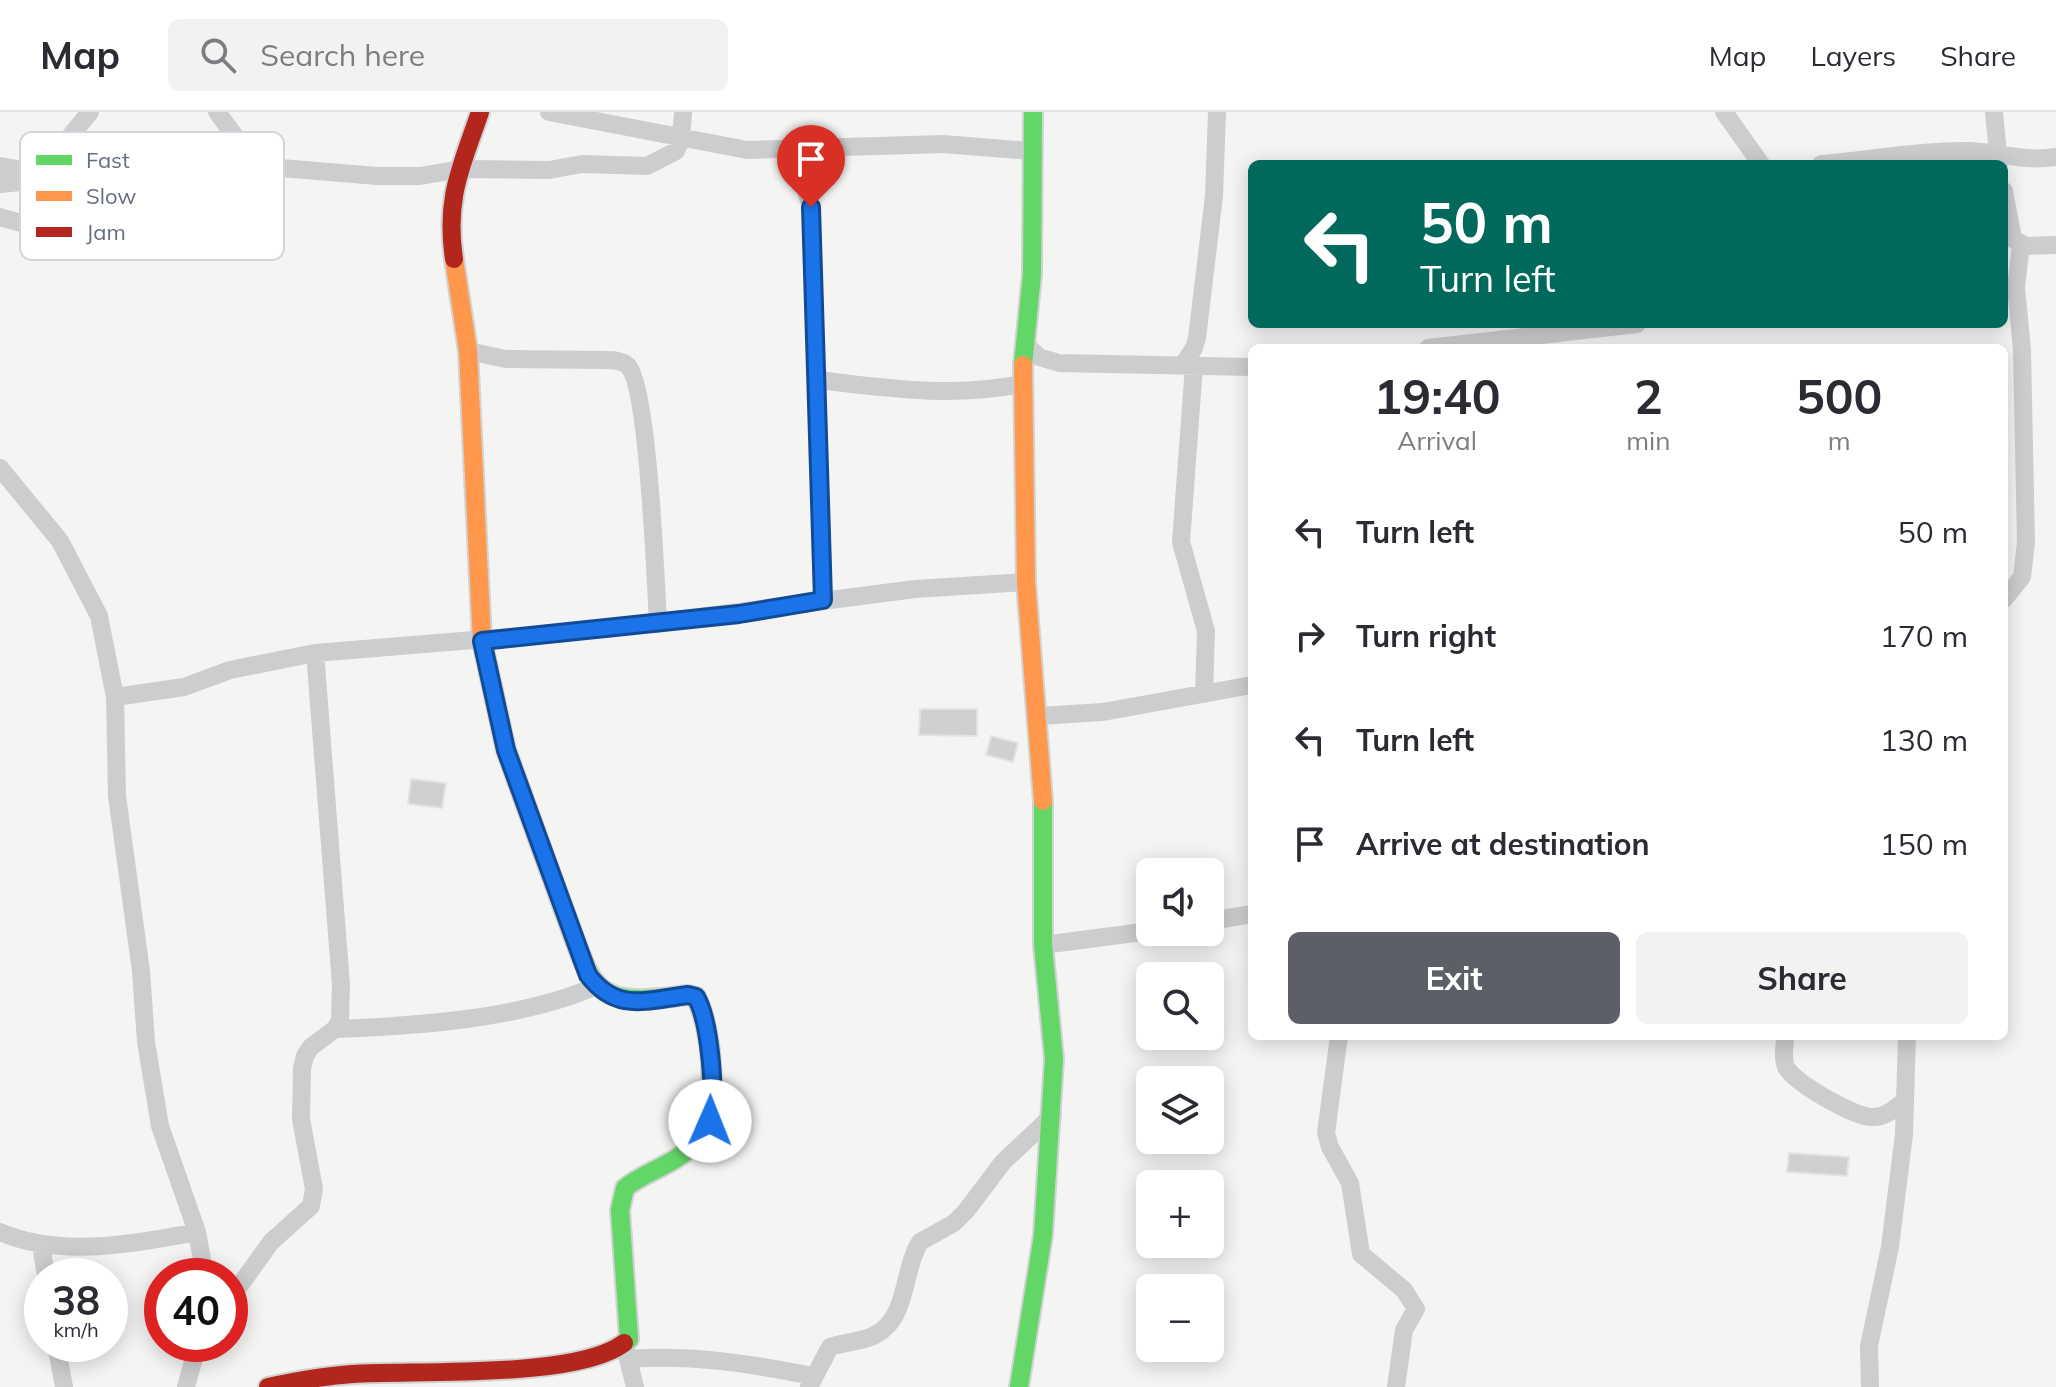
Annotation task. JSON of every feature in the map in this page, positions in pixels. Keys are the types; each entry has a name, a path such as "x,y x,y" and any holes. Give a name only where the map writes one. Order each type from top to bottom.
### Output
{"street":[{"path":"74,132 90,112"},
{"path":"217,112 232,132"},
{"path":"480,112 452,194 449,225 468,351 482,641 506,750 582,962 596,986 606,995 626,1002 688,995 696,997 703,1013 709,1062 711,1114 702,1136 668,1164 627,1186 621,1199 629,1339 627,1353 635,1387"},
{"path":"549,112 747,150 827,145 943,144 1031,151"},
{"path":"284,168 377,176 420,176 461,169 549,170 582,164 647,166 676,151 681,139 683,112"},
{"path":"1019,1387 1043,1235 1053,1115 1054,1059 1043,945 1043,773 1026,582 1021,384 1032,274 1033,112"},
{"path":"1204,694 1206,631 1181,542 1188,365 1197,338 1214,196 1217,112"},
{"path":"1724,112 1758,160"},
{"path":"1994,112 1998,159"},
{"path":"787,149 806,186 811,207 823,600"},
{"path":"1863,160 1947,152 2019,160 2056,157"},
{"path":"0,166 20,172"},
{"path":"0,184 20,179"},
{"path":"2008,212 2022,350 2026,542 2022,577 2008,594"},
{"path":"0,217 20,222"},
{"path":"2014,255 2056,245"},
{"path":"1463,344 1602,328"},
{"path":"1027,346 1048,362 1248,367"},
{"path":"468,351 491,358 605,360 627,365 635,382 642,422 653,530 658,624"},
{"path":"817,380 909,392 967,392 1021,384"},
{"path":"0,468 60,541 90,594 102,628 115,697 117,796 141,971 146,1042 160,1126 197,1232 202,1258"},
{"path":"115,697 184,687 230,670 315,653 658,624 915,589 1026,582"},
{"path":"248,1274 271,1242 311,1206 314,1189 301,1119 302,1068 311,1047 335,1029 341,1013 339,946 315,653"},
{"path":"1039,716 1103,712 1248,686"},
{"path":"1224,919 1248,915"},
{"path":"1043,945 1136,933"},
{"path":"335,1029 403,1025 525,1009 570,998 596,986"},
{"path":"1340,1040 1327,1116 1330,1147 1350,1183 1361,1254 1404,1290 1416,1309 1404,1330 1396,1387"},
{"path":"1785,1040 1784,1058 1788,1071 1832,1104 1872,1117 1882,1115 1904,1101"},
{"path":"1870,1387 1869,1346 1890,1247 1904,1134 1907,1040"},
{"path":"268,1387 576,1362 627,1353 738,1362 811,1382 830,1347 871,1337 884,1329 896,1314 920,1242 954,1223 1003,1162 1053,1115"},
{"path":"0,1232 41,1245 128,1243 197,1232"},
{"path":"41,1245 43,1258"},
{"path":"59,1362 64,1387"},
{"path":"186,1387 193,1362"}],"building":[{"path":"920,709 977,709 977,736 919,735"},
{"path":"991,736 1018,743 1013,762 986,755"},
{"path":"411,779 446,783 442,808 408,804"},
{"path":"1789,1153 1849,1157 1847,1176 1787,1172"}],"traffic: fast":[{"path":"1023,365 1032,274 1033,112"},
{"path":"1019,1387 1043,1235 1054,1059 1043,945 1043,801"},
{"path":"562,905 581,957 600,987 613,995 631,999 696,997 710,1051 711,1095 702,1132 685,1152 625,1188 620,1210 629,1339 624,1343"}],"traffic: slow":[{"path":"454,259 468,351 482,641 506,750 562,905"},
{"path":"1023,365 1026,582 1043,801"}],"traffic: jam":[{"path":"454,259 453,200 480,112"},
{"path":"268,1387 353,1374 534,1368 601,1355 624,1343"}],"route":[{"path":"710,1121 712,1106 707,1037 696,997 688,995 626,1002 606,995 588,975 506,750 482,641 739,614 823,600 820,420 814,335 811,207"}]}
